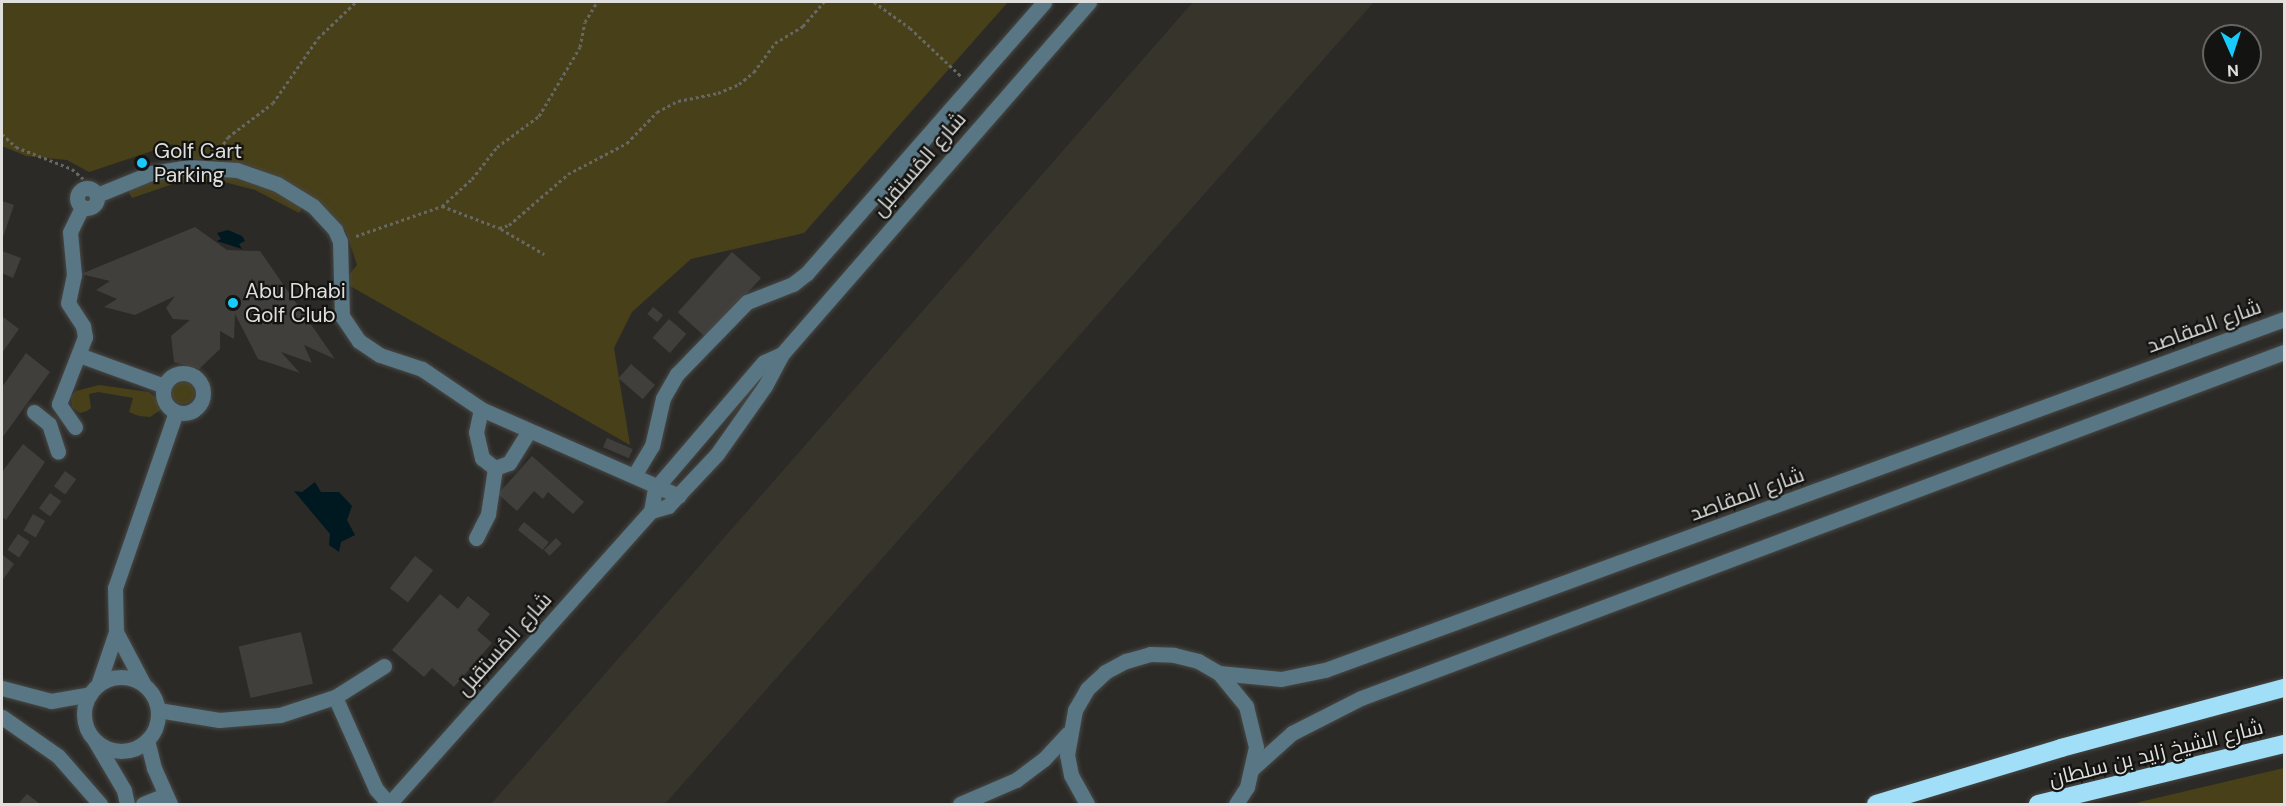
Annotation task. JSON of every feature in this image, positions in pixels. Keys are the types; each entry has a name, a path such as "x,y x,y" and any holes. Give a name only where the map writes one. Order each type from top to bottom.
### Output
{"highway":[{"path":"1876,804 2061,747 2284,688"},
{"name":"شارع الشيخ زايد بن سلطان","path":"2038,804 2284,744"}],"street":[{"path":"635,474 652,446 663,398 677,374 747,302 793,284 807,273 1044,2"},
{"name":"شارع المُستقبل","path":"389,804 651,511 668,506 679,496 738,428 782,354 1089,2"},
{"path":"75,427 59,404 79,355 85,332 68,303 74,275 70,232 82,207 96,204 94,192 152,174 213,166 256,176 297,195 326,219 340,241 341,308 347,328 371,350 410,363 481,409 635,474 655,489 679,496"},
{"name":"شارع المقاصد","path":"1219,673 1281,679 1349,662 2284,319"},
{"path":"1236,804 1254,768 1292,733 1361,698 2284,352"},
{"name":"شارع المُستقبل","path":"655,489 764,362 782,354"},
{"path":"79,355 164,386"},
{"path":"182,374 195,378 201,385 202,398 190,411 176,412 166,403 164,386 170,378 182,374"},
{"path":"481,409 476,432 482,458 495,468"},
{"path":"34,412 49,424 58,452"},
{"path":"93,738 108,748 126,751 147,740 158,721 158,710 116,632 114,601 118,575 176,412"},
{"path":"495,468 509,463 529,431"},
{"path":"476,538 485,523 495,468"},
{"path":"651,511 655,489"},
{"path":"116,632 84,717 93,738 124,790 127,804"},
{"path":"1087,804 1071,775 1068,734 1075,710 1088,689 1105,672 1126,661 1150,654 1174,655 1198,661 1219,673 1234,688 1253,726 1254,768"},
{"path":"158,710 219,720 260,719 300,711 335,697 384,666"},
{"path":"2,688 51,701 94,689 117,677 144,685"},
{"path":"335,697 376,789 389,804"},
{"path":"2,717 58,756 99,804"},
{"path":"960,804 1023,775 1068,734"},
{"path":"143,804 168,800 147,740"}],"path":[{"path":"213,166 228,137 273,103 318,38 356,2"},
{"path":"340,241 442,206 472,179 497,147 539,116 580,47 585,22 597,2"},
{"path":"499,228 522,218 568,174 627,143 657,112 678,101 718,93 739,84 754,72 775,43 803,26 824,2"},
{"path":"874,2 910,28 972,85"},
{"path":"2,134 16,147 72,169 94,192"},
{"path":"442,206 499,228 544,254"}],"shaded area":[{"path":"2,2 1008,2 804,233 691,259 632,312 614,348 630,445 343,282 357,265 345,229 312,197 284,180 252,167 209,159 178,159 173,144 89,172 67,160 26,156 2,146"},
{"path":"1193,2 1374,2 665,804 491,804"},
{"path":"213,171 213,181 176,183 132,198 127,189 163,176"},
{"path":"221,172 241,175 304,206 299,213 255,190 220,181"},
{"path":"183,380 188,381 194,387 194,397 188,403 183,404 178,403 172,397 171,392 172,387 178,381"},
{"path":"99,385 149,392 162,403 162,409 150,417 139,416 129,412 133,398 98,392 89,394 91,408 87,411 80,413 72,407 71,397 76,391"},
{"path":"2284,768 2284,804 2131,804"}],"water":[{"path":"228,230 242,236 245,241 239,244 242,249 217,241 221,239 217,233"},
{"path":"315,482 321,492 339,492 352,506 347,520 355,535 341,542 339,552 329,545 330,534 294,491 302,492"}],"building":[{"path":"2,201 14,205 2,240"},
{"name":"Abu Dhabi Golf Club","path":"195,227 227,250 260,251 335,359 304,345 312,363 281,352 300,373 258,359 235,314 234,339 220,331 220,349 199,369 174,362 171,336 190,320 173,319 166,308 175,296 135,315 104,307 117,299 96,290 110,281 81,274"},
{"path":"2,251 21,258 13,278 2,273"},
{"path":"732,252 761,278 707,338 678,312"},
{"path":"653,307 663,315 657,322 647,314"},
{"path":"3,317 19,329 2,353 2,320"},
{"path":"669,319 686,334 670,353 653,338"},
{"path":"26,353 50,372 2,438 2,387"},
{"path":"631,364 655,385 643,399 619,378"},
{"path":"607,438 633,449 629,458 603,447"},
{"path":"23,444 45,462 6,520 2,517 2,472"},
{"path":"532,456 584,502 573,514 548,492 543,499 534,491 517,511 498,494"},
{"path":"65,471 76,479 65,495 54,486"},
{"path":"50,493 61,501 50,517 39,508"},
{"path":"33,514 45,521 36,537 24,530"},
{"path":"524,522 549,542 543,550 518,530"},
{"path":"18,534 30,542 19,558 7,550"},
{"path":"556,538 562,544 550,556 544,550"},
{"path":"3,555 14,564 2,581 2,557"},
{"path":"415,556 433,570 408,602 390,588"},
{"path":"440,594 458,609 468,596 490,614 477,630 492,643 454,687 432,668 424,677 392,650"},
{"path":"301,632 313,684 251,698 239,646"},
{"path":"27,794 40,804 18,804"}],"place":[{"name":"Golf Cart Parking","path":"142,163"},
{"name":"Abu Dhabi Golf Club","path":"233,303"}]}
